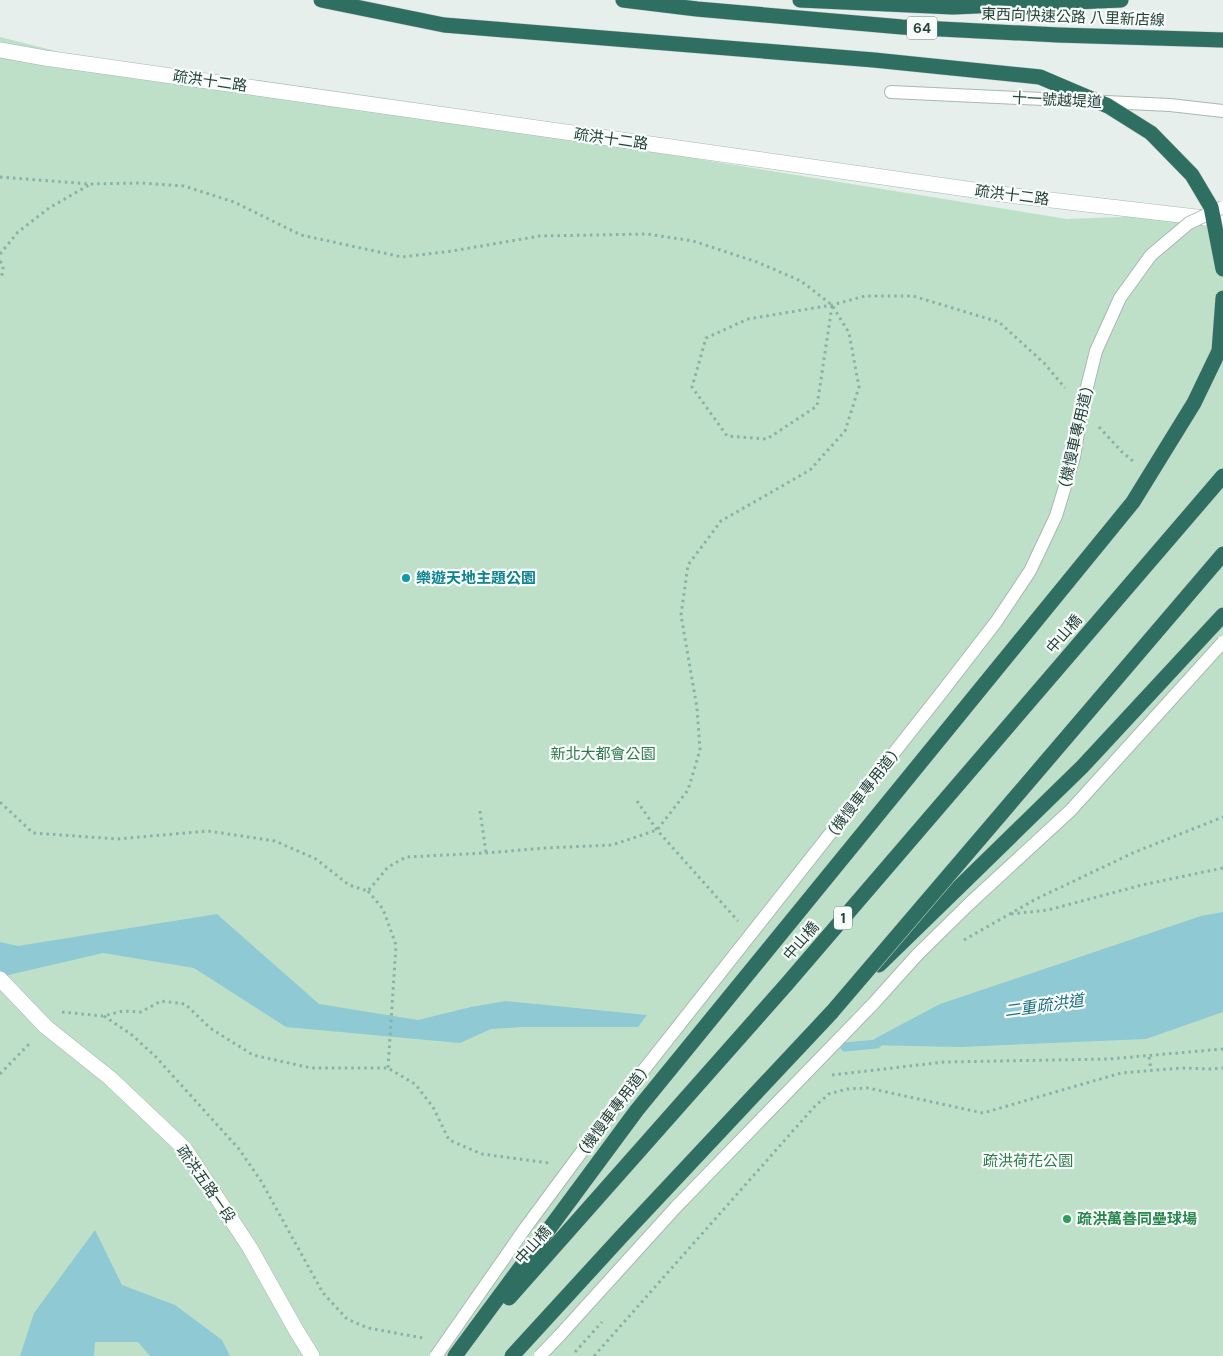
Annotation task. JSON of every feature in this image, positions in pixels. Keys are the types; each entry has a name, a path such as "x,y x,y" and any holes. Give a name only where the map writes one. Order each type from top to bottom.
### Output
{"highway":[{"path":"321,0 444,25 874,60 1040,77 1108,106 1151,133 1192,175 1211,207 1223,269"},
{"name":"東西向快速公路 八里新店線","path":"623,0 697,9 902,28 1223,40"},
{"path":"800,0 953,7 1121,0"},
{"path":"456,1356 637,1110 1133,502 1194,403 1219,351 1223,298"},
{"name":"中山橋","path":"456,1356 786,985 1223,476"},
{"path":"832,1012 1223,554"},
{"path":"512,1356 832,1012 1082,767 1223,615"}],"street":[{"name":"疏洪十二路","path":"0,50 1016,196 1223,220"},
{"name":"疏洪五路一段","path":"5,984 46,1027 110,1078 185,1150 250,1248 312,1356"}],"lane":[{"name":"十一號越堤道","path":"890,92 1170,105 1223,111"},
{"name":"(機慢車專用道)","path":"436,1356 526,1227 620,1100 996,622 1030,571 1056,516 1074,457 1083,403 1096,351 1120,298 1151,255 1189,223 1223,207"},
{"path":"540,1356 676,1207 873,1004 917,955 1070,810 1223,642"}],"path":[{"path":"0,177 89,184 141,183 184,186 234,202 301,236 402,257 452,251 540,236 647,234 692,241 757,262 801,281 832,305 849,333 859,387 845,431 810,470 721,521 688,565 680,615 697,708 700,750 688,790 657,830 612,845 406,856 388,867 368,891"},
{"path":"0,254 18,232 49,208 89,184"},
{"path":"0,261 3,273 0,279"},
{"path":"832,305 816,406 767,439 727,436 692,387 706,338 748,318 832,305 865,296 913,296 999,322 1044,364 1070,394"},
{"path":"1096,423 1122,452 1135,463"},
{"path":"637,800 657,830 740,924"},
{"path":"0,802 33,833 117,839 208,831 275,841 316,859 349,885 368,891 383,909 396,946 388,1068"},
{"path":"480,812 486,853"},
{"path":"958,943 1036,899 1135,852 1223,818"},
{"path":"1009,914 1048,910 1142,885 1223,868"},
{"path":"60,1012 103,1016 123,1011 141,1012 161,1001 184,1004 210,1028 253,1055 311,1068 388,1068 415,1084 433,1107 449,1140 482,1154 555,1164"},
{"path":"103,1016 132,1035 155,1056 239,1149 260,1181 323,1293 348,1318 368,1328 424,1338"},
{"path":"0,1074 31,1042"},
{"path":"829,1075 944,1062 1109,1060 1223,1049"},
{"path":"1149,1056 1151,1070"},
{"path":"594,1356 815,1106 829,1094 847,1089 868,1088 982,1113 1121,1073 1180,1068 1223,1068"},
{"path":"565,1353 575,1352 608,1316"},
{"path":"575,1352 580,1356"}],"green space":[{"name":"新北大都會公園","path":"0,37 99,62 1067,219 1223,213 1223,1356 0,1356"}],"water":[{"name":"二重疏洪道","path":"1223,912 1223,1012 1146,1039 960,1047 867,1045 876,1038 940,1004 1201,916"},
{"path":"217,914 319,1004 418,1020 471,1007 506,1001 647,1015 638,1027 522,1027 491,1029 460,1043 286,1027 194,968 103,953 0,977 0,942 18,946"},
{"path":"95,1230 122,1285 175,1305 222,1340 230,1356 150,1356 138,1342 95,1342 94,1356 20,1356 34,1313"}],"waterway":[{"path":"845,1047 877,1044"}],"place":[{"name":"樂遊天地主題公園","path":"406,578"},
{"name":"疏洪萬善同壘球場","path":"1067,1219"}],"park label":[{"name":"疏洪荷花公園","path":"1028,1161"}]}
